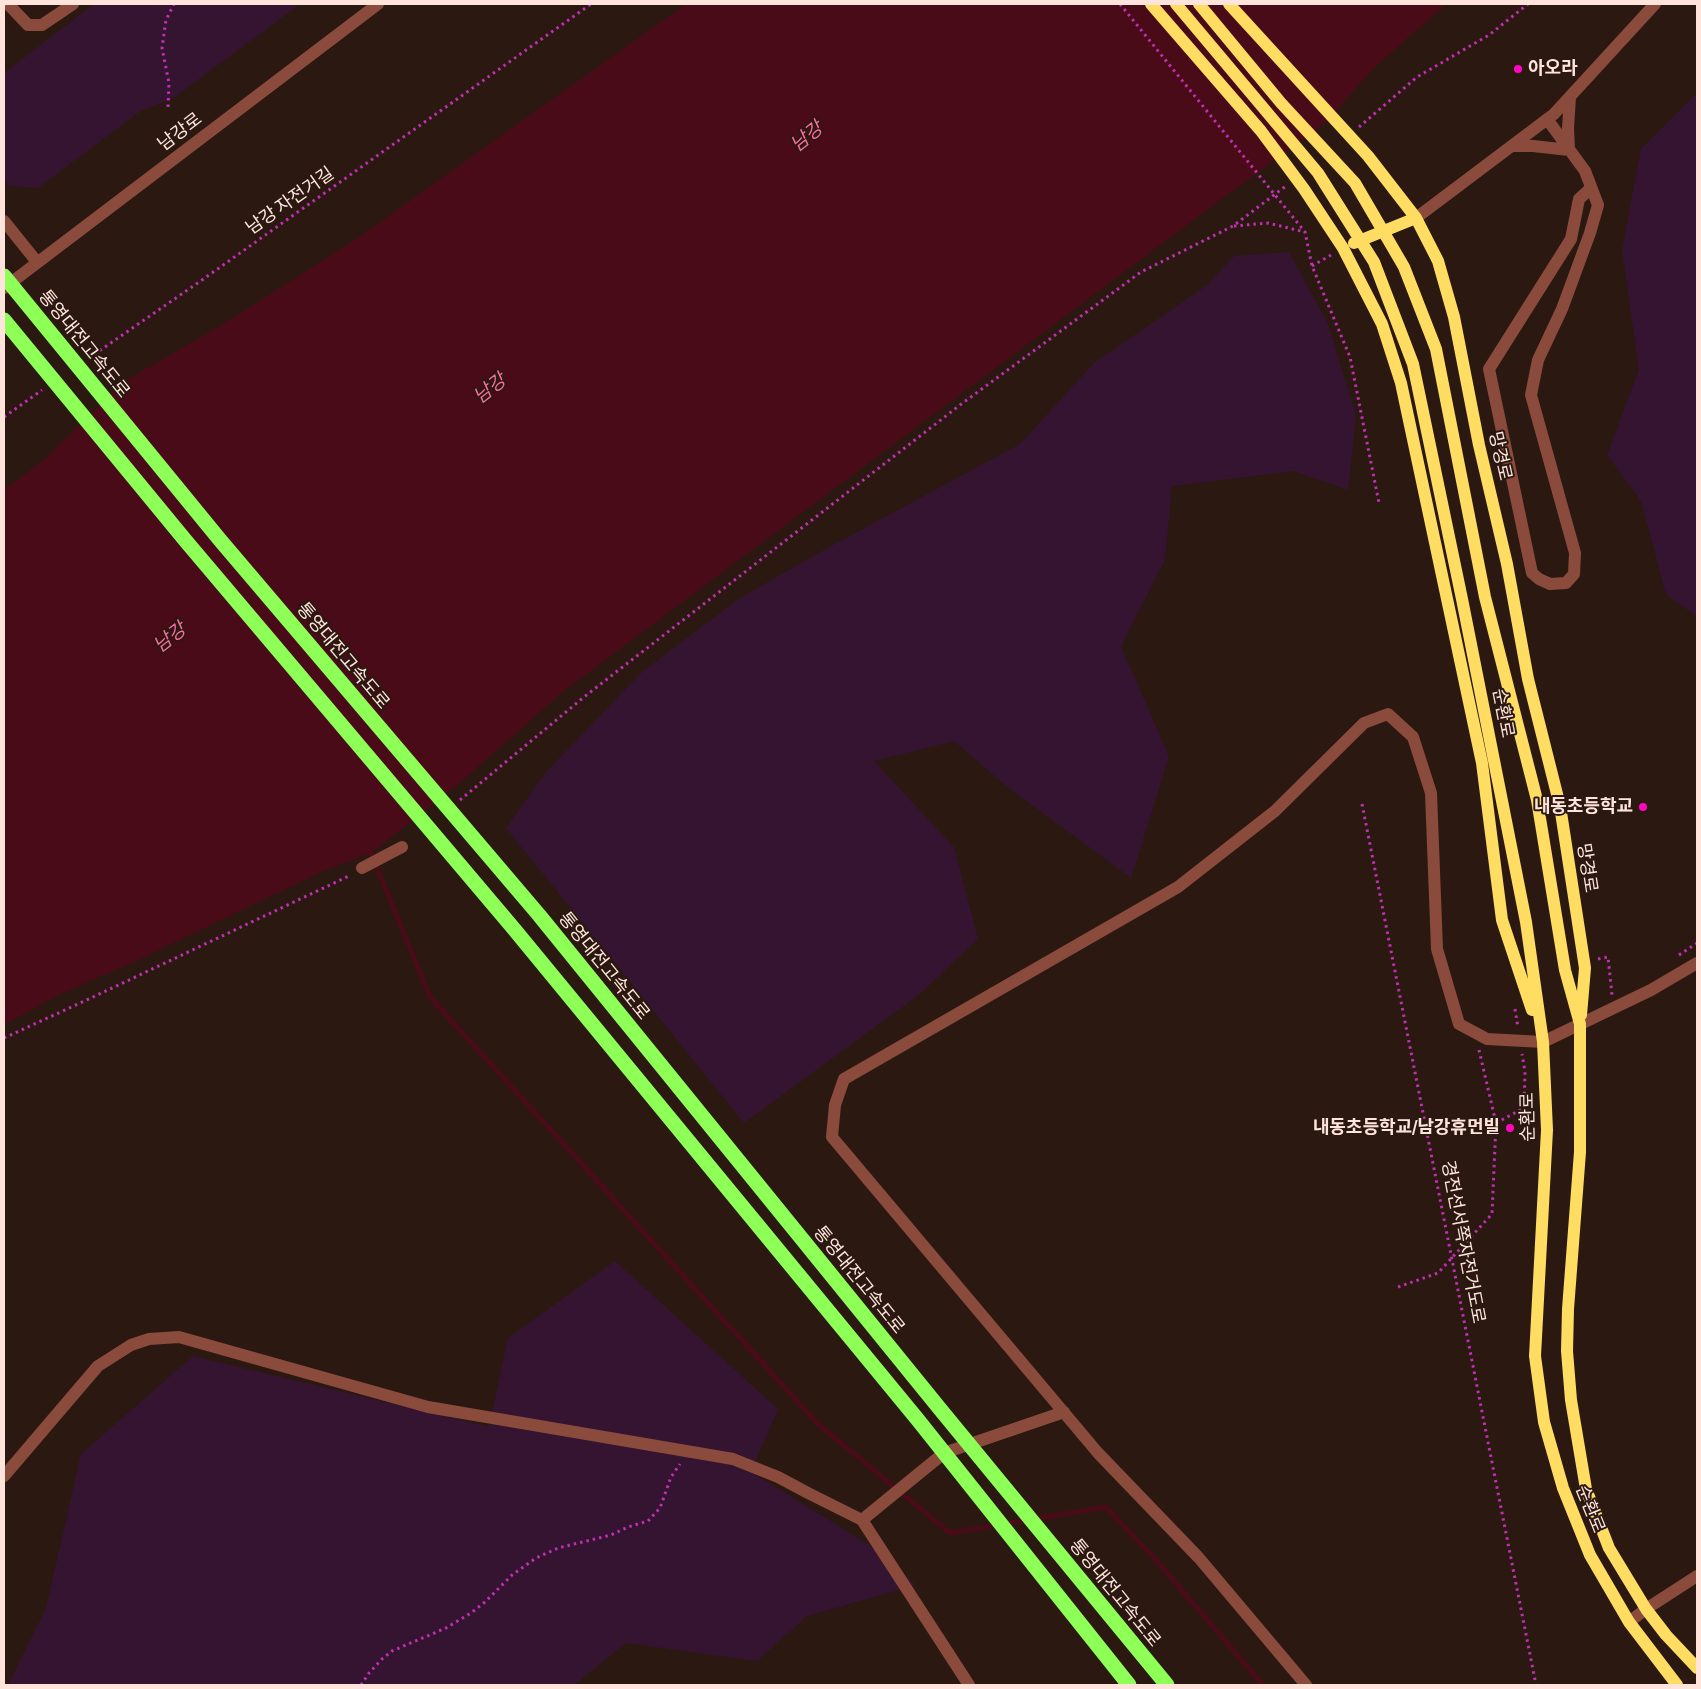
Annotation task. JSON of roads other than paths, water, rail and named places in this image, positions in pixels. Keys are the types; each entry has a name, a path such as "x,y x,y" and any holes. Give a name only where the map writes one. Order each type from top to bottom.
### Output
{"highway":[{"name":"통영대전고속도로","path":"4,276 220,540 539,915 1167,1685"},
{"path":"4,320 191,548 514,929 918,1420 1128,1685"}],"main road":[{"path":"1151,4 1261,132 1304,190 1343,248 1382,324 1401,383 1482,764 1502,920 1543,1042"},
{"name":"순환로","path":"1176,4 1318,173 1374,262 1413,364 1526,922 1543,1042 1547,1130 1535,1356 1544,1422 1563,1488 1590,1554 1630,1622 1677,1685"},
{"name":"순환로","path":"1199,4 1280,103 1355,183 1404,267 1436,348 1485,597 1537,800 1565,970 1580,1024 1580,1152 1568,1309 1568,1350 1571,1400 1586,1489 1609,1548 1646,1609 1666,1635 1697,1668"},
{"name":"망경로","path":"1229,4 1368,156 1416,218 1438,261 1454,317 1479,445 1507,564 1528,679 1560,806 1586,968 1580,1024"},
{"path":"1343,248 1416,218"}],"street":[{"path":"8,4 28,25 42,25 73,4"},
{"name":"남강로","path":"4,288 378,4"},
{"path":"1416,218 1547,119 1570,97 1655,4"},
{"path":"1569,150 1570,97"},
{"path":"1547,119 1585,171 1590,190 1598,205 1590,233 1562,309 1538,360 1531,395 1575,553 1574,574 1566,582 1550,584 1539,580 1532,573 1489,369 1571,239 1579,199 1590,190"},
{"path":"1512,146 1569,150"},
{"path":"4,221 37,262"},
{"path":"1306,1685 1199,1558 1098,1453 832,1137 835,1106 844,1079 1178,887 1275,811 1364,723 1388,714 1413,736 1431,793 1437,949 1458,1024 1487,1038 1543,1042 1651,990 1697,963"},
{"path":"362,868 402,847"},
{"path":"4,1476 98,1366 131,1345 149,1339 179,1337 428,1407 732,1458 778,1476 808,1494 862,1520 969,1685"},
{"path":"862,1520 944,1453 1064,1412"},
{"path":"1630,1622 1646,1609 1697,1576"}],"water":[{"name":"남강","path":"686,4 1446,4 1374,68 1325,123 565,690 462,781 371,853 321,872 132,963 60,994 4,1025 4,490 46,458 123,382 222,325 359,237"}],"waterway":[{"path":"371,853 430,997 818,1424 950,1533 1106,1507 1156,1560 1263,1685"}],"place":[{"name":"아오라","path":"1518,69"},
{"name":"내동초등학교","path":"1643,807"},
{"name":"내동초등학교/남강휴먼빌","path":"1510,1128"}]}
